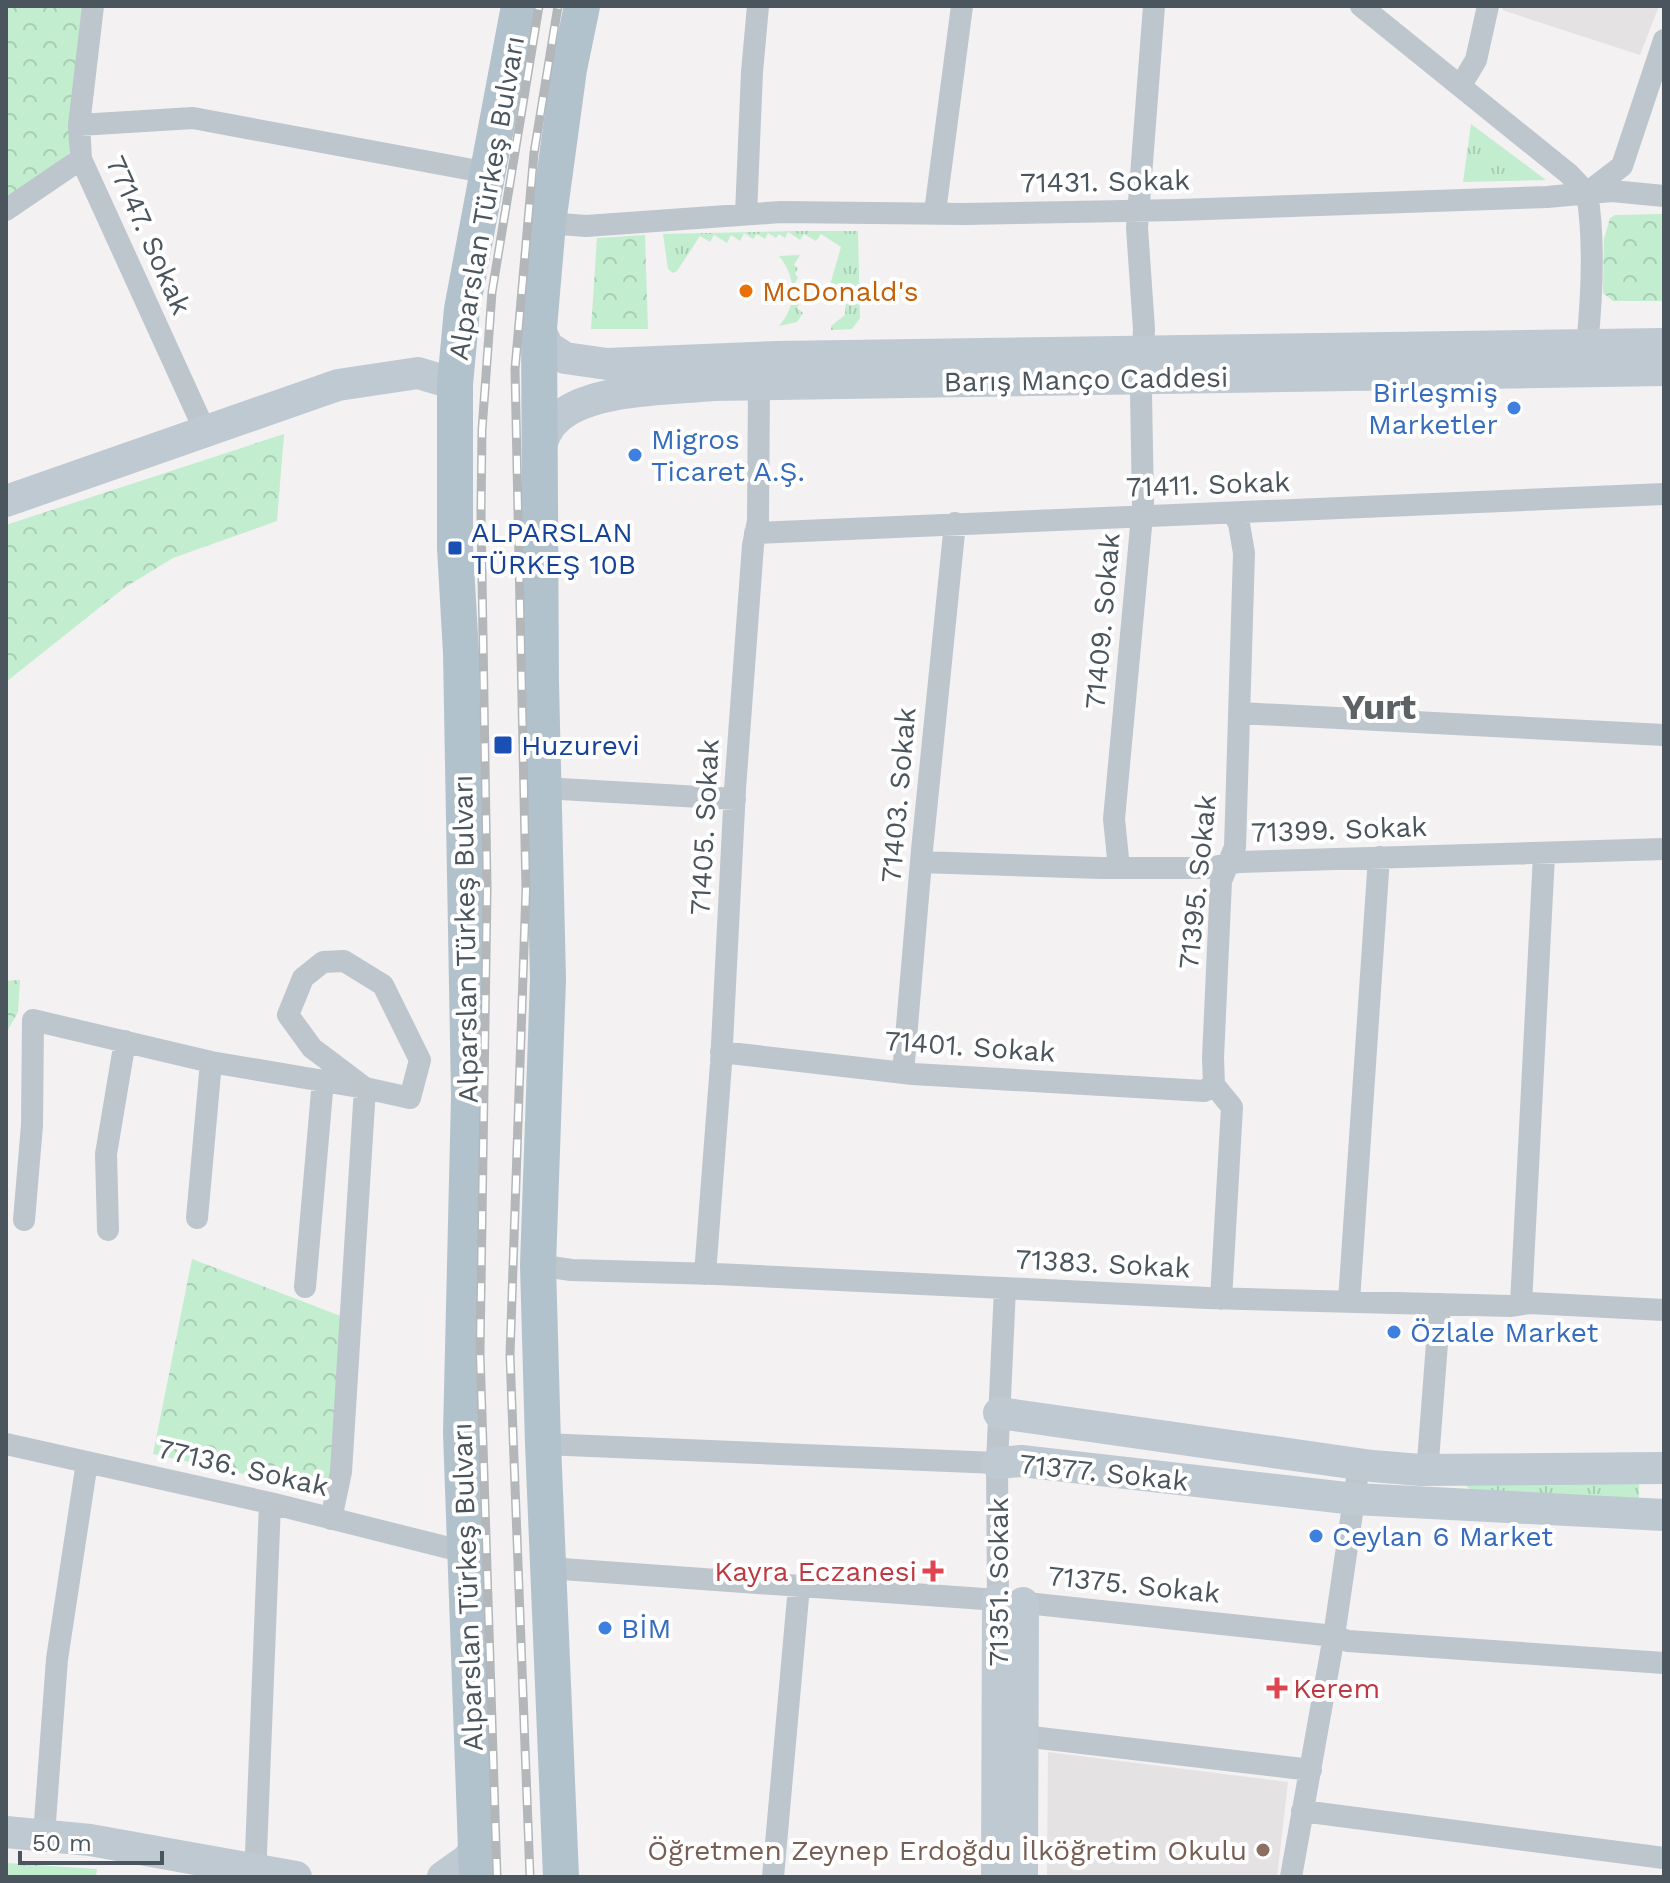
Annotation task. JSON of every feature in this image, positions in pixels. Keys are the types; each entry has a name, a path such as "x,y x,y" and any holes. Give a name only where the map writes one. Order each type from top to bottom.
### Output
{"main road":[{"name":"Alparslan Türkeş Bulvarı","path":"476,1863 461,1433 469,1096 461,653 455,548 455,384 462,309 519,6"},
{"path":"561,1877 538,1265 548,979 539,328 548,223 569,69 582,6"},
{"name":"Barış Manço Caddesi","path":"539,328 548,347 565,358 607,364 777,357 1141,366 1664,370"},
{"name":"Barış Manço Caddesi","path":"539,457 541,444 552,424 564,412 586,403 651,391 759,383 1664,344"},
{"path":"6,501 338,385 418,373 455,384"},
{"name":"71377. Sokak","path":"999,1413 1359,1465 1421,1470 1656,1468"},
{"name":"71377. Sokak","path":"997,1463 1021,1461 1355,1499 1656,1515"},
{"path":"1656,1468 1656,1515"},
{"name":"71351. Sokak","path":"1011,1602 1023,1736 1022,1877"},
{"name":"71351. Sokak","path":"997,1877 1011,1602"},
{"path":"6,1832 90,1840 257,1874 296,1877"},
{"path":"443,1877 467,1860 476,1863"}],"street":[{"name":"77147. Sokak","path":"93,6 79,125 81,159 205,431"},
{"path":"746,214 758,6"},
{"path":"935,212 962,6"},
{"name":"71409. Sokak","path":"1119,868 1114,819 1142,517 1141,366 1144,329 1138,209 1154,6"},
{"path":"1361,6 1569,174 1587,193 1590,210 1587,346"},
{"path":"1461,85 1476,60 1488,6"},
{"path":"1587,193 1622,166 1664,40"},
{"path":"79,125 193,118 489,173"},
{"path":"6,210 81,159"},
{"name":"71431. Sokak","path":"548,223 586,226 746,214 964,214 1547,197 1612,191 1664,196"},
{"name":"71405. Sokak","path":"705,1274 735,799 758,521 759,383"},
{"name":"71411. Sokak","path":"755,533 1664,494"},
{"name":"71395. Sokak","path":"1221,1299 1232,1107 1214,1085 1213,1058 1221,881 1235,847 1244,553 1234,514"},
{"name":"71403. Sokak","path":"903,1073 955,523"},
{"path":"1239,713 1664,735"},
{"path":"543,788 735,799"},
{"name":"71399. Sokak","path":"921,862 1208,868 1227,864 1379,857 1544,855 1664,849"},
{"path":"1521,1304 1544,855"},
{"path":"1349,1301 1379,857"},
{"path":"24,1220 32,1125 33,1020 211,1062 410,1098 420,1060 383,985 344,961 323,962 303,978 288,1015 312,1048 365,1088"},
{"path":"108,1230 106,1154 125,1041"},
{"name":"71401. Sokak","path":"721,1052 903,1073 1204,1091 1214,1085"},
{"path":"197,1218 211,1062"},
{"path":"305,1287 323,1080"},
{"path":"331,1519 341,1472 365,1088"},
{"name":"71383. Sokak","path":"538,1265 571,1270 1221,1299 1521,1304 1664,1310"},
{"name":"71351. Sokak","path":"1005,1288 997,1463 1011,1602"},
{"path":"1421,1470 1428,1461 1440,1304"},
{"name":"77136. Sokak","path":"6,1444 270,1503 465,1552"},
{"name":"71377. Sokak","path":"543,1444 997,1463"},
{"path":"44,1835 57,1659 87,1462"},
{"path":"1291,1877 1334,1636 1359,1465"},
{"path":"257,1874 270,1503"},
{"name":"71375. Sokak","path":"548,1568 1011,1602 1334,1636 1348,1641 1664,1663"},
{"path":"773,1877 799,1586"},
{"path":"1023,1736 1311,1770"},
{"path":"1302,1811 1664,1858"}],"shaded area":[{"path":"1503,6 1659,6 1640,55 1502,10"},
{"path":"1048,1752 1288,1782 1277,1877 1047,1877"}],"green space":[{"path":"6,6 85,6 68,159 6,207"},
{"path":"1471,124 1546,180 1463,182"},
{"path":"1664,214 1664,301 1613,301 1603,293 1604,239 1610,218 1615,215"},
{"path":"795,231 858,231 860,318 852,329 831,330 831,326 845,315 846,296 828,292 841,247 821,234 816,241 804,234 800,240 788,232 785,238 779,234 776,238 768,233 765,239 757,234 753,239 744,233 740,241 731,235 727,243 714,235 710,242 700,236 677,271 673,273 668,269 663,234"},
{"path":"645,235 648,329 591,329 597,238"},
{"path":"800,255 794,265 798,268 795,283 799,286 796,299 800,302 797,308 803,313 797,322 779,326 792,301 792,282 779,256"},
{"path":"284,434 277,521 173,558 124,588 6,682 6,525"},
{"path":"20,980 18,1012 6,1033 6,981"},
{"path":"192,1259 351,1320 330,1493 153,1454"},
{"path":"1639,1483 1639,1505 1485,1502 1464,1484"},
{"path":"6,1863 97,1869 96,1877 6,1877"}],"railway":[{"path":"497,1877 480,1353 487,889 482,430 492,292 539,6"},
{"path":"530,1877 510,1355 526,889 515,369 534,153 558,6"}],"place":[{"name":"McDonald's","path":"746,291"},
{"name":"Birleşmiş Marketler","path":"1514,408"},
{"name":"Migros Ticaret A.Ş.","path":"635,455"},
{"name":"ALPARSLAN TÜRKEŞ 10B","path":"455,548"},
{"name":"Huzurevi","path":"503,745"},
{"name":"Özlale Market","path":"1394,1332"},
{"name":"Ceylan 6 Market","path":"1316,1536"},
{"name":"Kayra Eczanesi","path":"933,1571"},
{"name":"BİM","path":"605,1628"},
{"name":"Kerem","path":"1277,1688"},
{"name":"Öğretmen Zeynep Erdoğdu İlköğretim Okulu","path":"1263,1850"}],"district":[{"name":"Yurt","path":"1379,706"}]}
